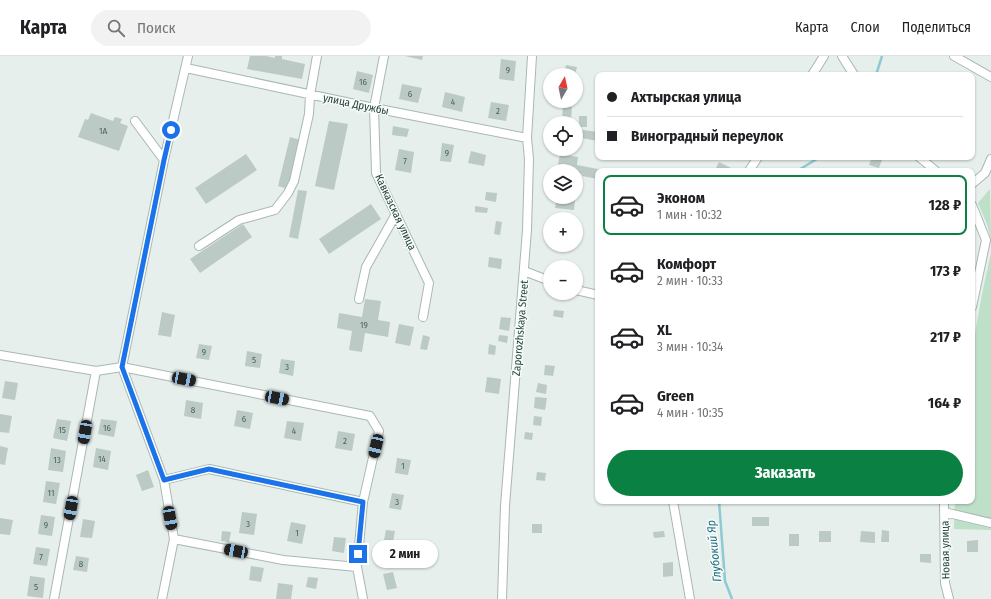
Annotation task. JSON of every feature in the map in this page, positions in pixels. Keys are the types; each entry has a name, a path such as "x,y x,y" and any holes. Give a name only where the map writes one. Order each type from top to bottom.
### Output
{"street":[{"path":"162,599 174,539 164,480 122,367 164,160 188,56"},
{"path":"199,246 239,220 275,210 288,193 294,181 309,114 310,95 317,56"},
{"name":"Кавказская улица","path":"384,56 374,108 376,173 429,282 423,317"},
{"name":"Zaporozhskaya Street","path":"502,599 505,506 527,230 529,159 527,138 532,56"},
{"path":"814,72 824,56"},
{"path":"842,56 852,72"},
{"path":"954,56 991,77"},
{"name":"улица Дружбы","path":"186,68 310,95 527,138"},
{"path":"134,120 164,160"},
{"path":"975,181 985,173 991,159"},
{"path":"923,160 932,168"},
{"path":"975,212 986,240 975,293"},
{"path":"359,299 366,267 396,214"},
{"path":"524,271 543,278"},
{"path":"583,292 595,294"},
{"path":"0,355 96,371 122,367 370,416 379,431 363,502 357,568 363,599"},
{"path":"54,599 96,371"},
{"path":"164,480 209,469 363,502"},
{"path":"674,504 690,599"},
{"name":"Новая улица","path":"944,504 945,583 949,599"},
{"path":"944,512 991,523"},
{"path":"174,539 283,560 357,568"}],"green space":[{"path":"990,189 991,239 987,224 978,203"},
{"path":"991,253 991,530 954,529 955,504 975,504 975,333"}],"building":[{"path":"250,56 266,56 275,58 275,56 282,56 282,59 305,64 302,79 247,69"},
{"path":"405,56 423,56 422,60"},
{"path":"501,59 516,61 514,81 499,79"},
{"path":"566,65 577,67 577,68 565,68"},
{"path":"357,71 373,75 369,93 353,89"},
{"path":"402,84 422,88 418,103 399,99"},
{"path":"445,92 465,97 462,112 442,107"},
{"path":"491,102 509,105 506,121 488,118"},
{"path":"563,108 572,108 571,116 562,116"},
{"path":"91,113 113,121 115,117 122,119 120,123 128,126 119,151 78,137 85,119 88,120"},
{"path":"583,116 587,116 587,127 583,127"},
{"path":"329,121 348,124 334,190 315,186"},
{"path":"393,126 409,129 407,137 392,135"},
{"path":"583,130 595,132 595,140 583,138"},
{"path":"290,137 300,140 288,189 278,186"},
{"path":"442,143 454,145 451,162 440,161"},
{"path":"399,149 414,152 411,173 395,170"},
{"path":"471,151 486,155 484,166 468,163"},
{"path":"246,154 257,170 206,204 195,188"},
{"path":"560,156 578,157 577,164 558,164"},
{"path":"871,160 882,160 879,168 869,165"},
{"path":"719,162 731,168 716,168"},
{"path":"583,166 595,168 595,178 583,176"},
{"path":"298,190 307,191 298,239 289,237"},
{"path":"486,192 497,193 496,202 485,200"},
{"path":"371,204 381,219 329,254 319,239"},
{"path":"556,204 575,204 574,210 555,208"},
{"path":"475,206 488,208 487,213 475,212"},
{"path":"496,221 502,222 500,235 494,234"},
{"path":"243,224 252,237 200,273 190,259"},
{"path":"489,257 502,259 501,269 488,267"},
{"path":"365,299 381,301 378,320 390,322 388,337 365,333 362,352 349,350 352,331 337,328 339,313 362,317"},
{"path":"554,310 564,311 563,318 553,316"},
{"path":"162,312 175,315 171,337 158,335"},
{"path":"501,317 511,318 509,331 499,329"},
{"path":"399,324 414,327 410,346 395,343"},
{"path":"423,335 430,337 427,350 420,349"},
{"path":"499,335 508,336 507,343 498,341"},
{"path":"199,344 212,346 209,360 196,358"},
{"path":"489,344 496,346 495,355 488,354"},
{"path":"247,351 262,354 260,368 245,366"},
{"path":"281,359 295,361 293,376 279,373"},
{"path":"545,365 555,366 553,376 544,375"},
{"path":"487,377 501,379 499,394 485,392"},
{"path":"5,381 18,383 15,400 2,398"},
{"path":"538,383 547,385 546,394 536,392"},
{"path":"535,397 547,398 545,410 534,408"},
{"path":"186,400 203,403 201,419 184,416"},
{"path":"237,410 253,413 250,429 234,426"},
{"path":"0,414 12,416 9,433 0,432"},
{"path":"534,416 542,417 541,426 533,425"},
{"path":"57,419 71,421 67,441 53,438"},
{"path":"101,419 117,421 114,437 98,434"},
{"path":"287,421 304,423 301,441 284,438"},
{"path":"338,431 355,434 352,451 335,448"},
{"path":"525,432 533,433 532,440 524,439"},
{"path":"0,446 8,448 5,465 0,464"},
{"path":"51,448 66,451 63,472 48,470"},
{"path":"96,448 111,451 108,470 93,467"},
{"path":"397,458 411,460 408,475 395,473"},
{"path":"148,470 154,487 142,491 136,475"},
{"path":"537,472 546,473 545,481 536,480"},
{"path":"46,481 60,483 56,504 43,502"},
{"path":"392,493 404,495 401,510 389,508"},
{"path":"242,512 257,514 254,535 239,533"},
{"path":"41,515 55,517 52,536 38,534"},
{"path":"752,517 769,517 769,526 752,526"},
{"path":"0,518 13,520 10,535 0,534"},
{"path":"83,519 95,521 92,538 80,537"},
{"path":"291,522 306,525 302,544 287,541"},
{"path":"532,524 542,524 542,533 532,533"},
{"path":"386,530 395,531 392,548 383,546"},
{"path":"882,530 889,531 889,542 881,542"},
{"path":"222,531 231,532 229,542 221,541"},
{"path":"664,531 665,537 654,538 653,532"},
{"path":"819,531 831,531 831,542 819,542"},
{"path":"861,531 875,532 875,543 860,542"},
{"path":"789,534 799,534 799,546 789,546"},
{"path":"334,537 346,538 344,553 332,551"},
{"path":"978,540 978,552 967,552 967,541"},
{"path":"36,547 50,549 47,566 33,564"},
{"path":"920,554 931,554 931,563 920,562"},
{"path":"76,556 89,558 87,572 73,570"},
{"path":"673,562 673,576 663,577 663,563"},
{"path":"251,566 264,568 261,582 249,580"},
{"path":"393,572 397,588 387,590 383,574"},
{"path":"30,576 45,578 43,598 27,596"},
{"path":"308,577 318,578 316,589 306,587"},
{"path":"278,583 293,585 291,599 276,599"}],"waterway":[{"name":"Глубокий Яр","path":"877,72 882,56"},
{"name":"Глубокий Яр","path":"802,168 815,160"},
{"name":"Глубокий Яр","path":"719,504 725,581 732,599"}],"route":[{"path":"171,130 122,367 164,480 209,469 363,502 358,554"}]}
